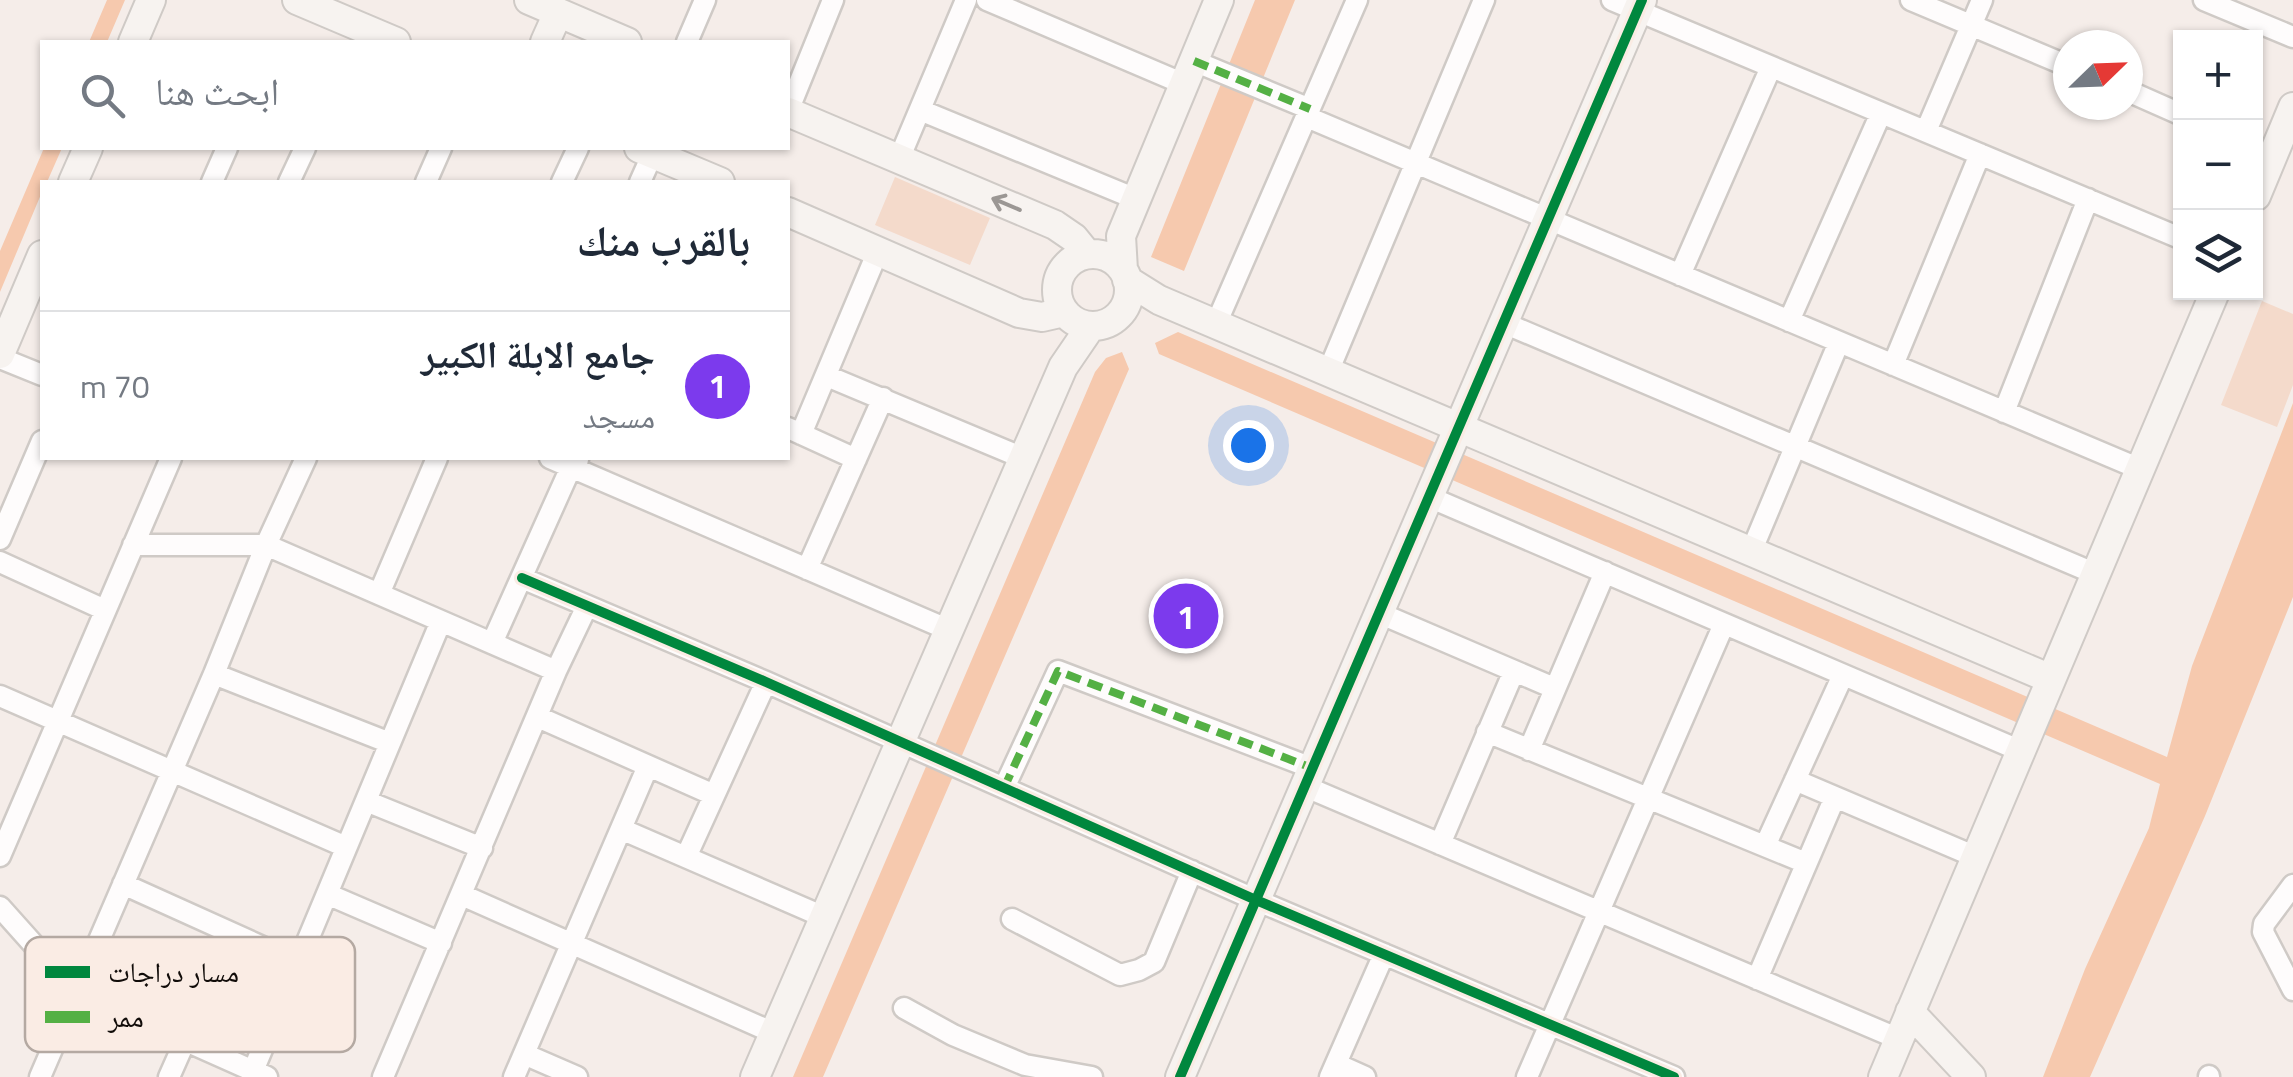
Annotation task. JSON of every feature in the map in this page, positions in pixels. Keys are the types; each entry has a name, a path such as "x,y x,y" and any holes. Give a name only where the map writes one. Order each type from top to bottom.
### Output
{"street":[{"path":"134,40 151,0"},
{"path":"297,0 355,34 386,40"},
{"path":"529,0 561,6 623,40"},
{"path":"688,40 705,0"},
{"path":"790,107 834,0"},
{"path":"899,159 966,0"},
{"path":"987,0 1308,113 1416,163 2140,469"},
{"path":"1120,314 1129,292 1120,236 1220,0"},
{"path":"1216,324 1358,0"},
{"path":"1328,372 1484,0"},
{"path":"1911,0 2053,60"},
{"path":"1926,131 1982,0"},
{"path":"2204,0 2293,38"},
{"path":"1181,1077 1548,219 1630,4 2173,235"},
{"path":"546,40 561,6"},
{"path":"1680,274 1771,66"},
{"path":"2143,98 2173,111"},
{"path":"2264,149 2293,107"},
{"path":"920,110 1136,199"},
{"path":"1789,321 1882,112"},
{"path":"790,113 1055,225 1090,254 1105,256 1160,300 2051,680"},
{"path":"74,180 87,150"},
{"path":"218,180 226,150"},
{"path":"290,180 303,150"},
{"path":"427,180 441,150"},
{"path":"563,180 577,150"},
{"path":"640,180 644,150"},
{"path":"646,150 715,180"},
{"path":"1893,365 1980,154"},
{"path":"2004,412 2088,199"},
{"path":"790,213 1019,312 1107,324 1120,314 1160,300"},
{"path":"1076,319 1057,292 1062,272 1077,258 1120,236"},
{"path":"856,459 794,431 827,376 878,251"},
{"path":"40,260 0,356 40,374"},
{"path":"1883,1077 2212,300"},
{"path":"754,1077 1063,367 1076,319"},
{"path":"1504,322 2096,574"},
{"path":"1751,552 1839,342"},
{"path":"827,376 1024,458"},
{"path":"807,568 883,398"},
{"path":"0,540 40,446"},
{"path":"0,856 4,833 58,721 170,460"},
{"path":"100,937 305,460"},
{"path":"378,594 437,460"},
{"path":"492,643 576,462 949,630"},
{"path":"1429,496 2021,751"},
{"path":"134,544 266,545 556,671"},
{"path":"0,562 105,610"},
{"path":"1529,750 1605,572"},
{"path":"522,578 1256,900 1674,1077"},
{"path":"387,1076 556,671 587,606"},
{"path":"1379,613 1554,688"},
{"path":"309,937 441,621"},
{"path":"1527,1077 1724,624"},
{"path":"1004,788 1058,670 1308,777 1440,844 1898,1039"},
{"path":"1440,844 1514,671"},
{"path":"214,674 390,743"},
{"path":"1765,846 1843,675"},
{"path":"686,858 766,682"},
{"path":"0,696 346,847"},
{"path":"538,717 714,796"},
{"path":"1488,732 1806,863"},
{"path":"514,1077 648,766"},
{"path":"1796,780 1976,858"},
{"path":"1758,979 1835,797"},
{"path":"366,800 482,848"},
{"path":"622,830 824,917"},
{"path":"1012,919 1120,975 1154,962 1192,872"},
{"path":"123,884 240,937"},
{"path":"2293,885 2264,924 2264,932 2293,990"},
{"path":"327,894 441,943"},
{"path":"462,895 774,1032"},
{"path":"0,908 26,937"},
{"path":"1365,1077 1333,1071 1384,954"},
{"path":"904,1008 952,1036 1024,1065 1092,1077"},
{"path":"1910,1012 1971,1077"},
{"path":"40,1077 51,1052"},
{"path":"170,1077 181,1052"},
{"path":"212,1052 260,1074"},
{"path":"524,1054 578,1077"}],"shaded area":[{"path":"107,0 125,0 108,40 90,40"},
{"path":"1255,0 1295,0 1184,271 1151,257"},
{"path":"43,150 61,150 48,180 40,180 40,197 0,292 0,251"},
{"path":"895,177 990,218 970,265 875,225"},
{"path":"2262,301 2293,314 2293,385 2277,427 2221,405"},
{"path":"1178,332 2167,757 2192,666 2293,403 2293,597 2205,816 2090,1077 2043,1077 2085,969 2149,828 2160,784 1159,354 1155,343"},
{"path":"1122,352 1129,369 823,1077 793,1077 1095,372 1106,358"}],"marked path":[{"path":"1194,61 1310,109"},
{"path":"1004,788 1058,671 1312,768"}],"cycle path":[{"path":"1180,1077 1642,0"},
{"path":"522,578 1256,900 1674,1077"}],"place":[{"name":"جامع الابلة الكبير","path":"1186,616"}]}
